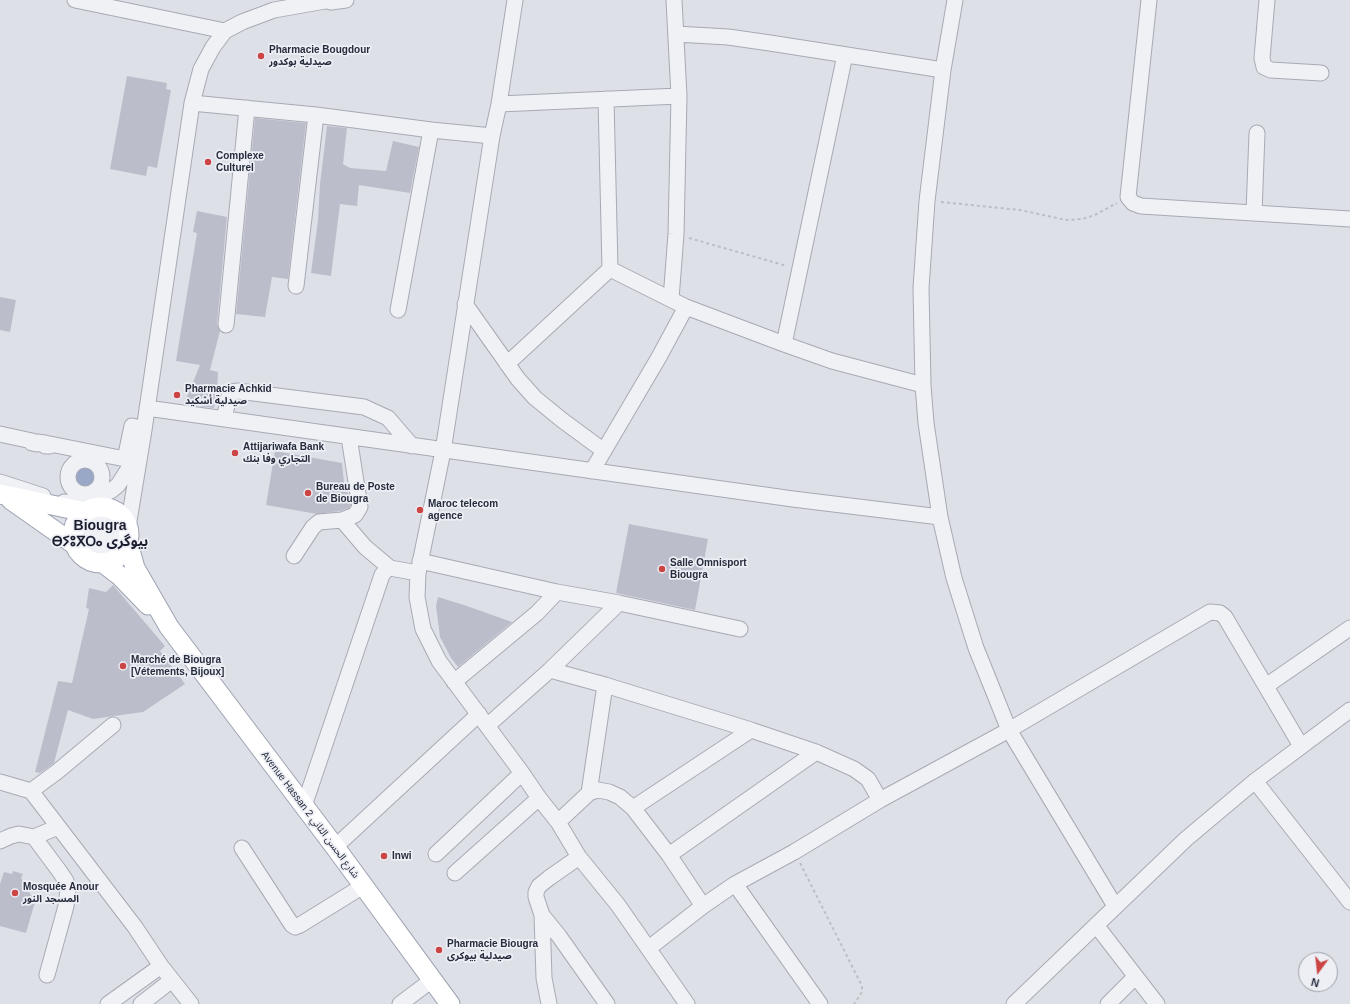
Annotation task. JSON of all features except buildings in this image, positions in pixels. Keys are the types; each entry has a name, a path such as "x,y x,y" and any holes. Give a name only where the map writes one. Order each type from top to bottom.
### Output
{"main road":[{"path":"2,490 85,512"},
{"path":"2,490 75,545"},
{"path":"97,507 104,507 119,513 124,520 117,535 124,551 111,561 103,563 81,555 73,540 74,527 80,516 97,507"},
{"path":"117,535 169,627"},
{"path":"103,563 120,576 169,627"},
{"name":"Avenue Hassan 2 شارع الحسن الثاني","path":"169,627 335,847 450,1004"}],"street":[{"path":"75,0 225,31"},
{"path":"274,10 287,0"},
{"path":"117,535 138,462 192,103 201,69 213,47 225,31 242,22 274,10 325,0 336,2 346,0"},
{"path":"515,0 465,304 443,450 419,567 417,597 423,629 439,661 558,822 579,857 618,905 687,1004"},
{"path":"671,299 676,234 679,96 674,0"},
{"path":"955,0 943,70 927,201 921,288 923,385 926,423 940,517 954,578 974,641 1009,730 1115,906"},
{"path":"1149,0 1128,197 1133,203 1141,206 1350,219"},
{"path":"1267,0 1262,58 1264,67 1271,70 1321,73"},
{"path":"676,34 728,37 943,70"},
{"path":"784,344 845,55"},
{"path":"499,104 679,96"},
{"path":"507,364 610,268 606,99"},
{"path":"192,103 316,115 431,130 492,136"},
{"path":"226,325 246,108"},
{"path":"296,286 316,115"},
{"path":"398,310 431,130"},
{"path":"1254,213 1258,133"},
{"path":"610,268 686,307 784,344 832,360 923,385"},
{"path":"465,304 518,379 535,398 604,451"},
{"path":"592,471 686,307"},
{"path":"224,419 229,396 231,392 238,391 364,407 388,418 412,446"},
{"path":"147,408 793,499 940,517"},
{"path":"0,434 32,441 32,443 36,444 37,442 45,443 45,446 50,446 50,444 125,459 132,426 140,428 134,459 123,479 112,490 99,497 78,503 70,503 2,490"},
{"path":"294,556 313,527 319,522 342,520 355,515 360,507 349,437"},
{"path":"104,507 138,462"},
{"path":"342,520 365,547 390,568"},
{"path":"304,806 382,575 390,568 419,567 619,603 740,628"},
{"path":"454,682 537,613 557,592"},
{"path":"335,847 483,720 550,670 619,603"},
{"path":"649,948 734,884 794,852 880,800 1009,730 1210,612 1220,613 1225,617 1301,746"},
{"path":"1266,686 1350,628"},
{"path":"550,670 605,685 816,752 854,768 868,779 880,800"},
{"path":"589,793 605,685"},
{"path":"1014,1004 1186,839 1255,781 1350,710"},
{"path":"31,791 113,726"},
{"path":"634,808 750,730"},
{"path":"668,855 816,752"},
{"path":"436,854 522,773"},
{"path":"1255,781 1350,902"},
{"path":"0,782 31,791 135,927 161,966 191,1004"},
{"path":"558,822 589,793 598,790 609,792 620,797 634,808 703,906"},
{"path":"455,873 539,798"},
{"path":"0,841 19,834 34,837 58,827"},
{"path":"34,837 66,881 68,890 66,906 47,975"},
{"path":"242,848 292,925 295,926 300,925 364,886"},
{"path":"549,1004 544,978 542,915 536,897 539,886 579,857"},
{"path":"734,884 820,1004"},
{"path":"542,915 607,1004"},
{"path":"1096,925 1156,1004"},
{"path":"108,1004 161,966"},
{"path":"1108,1004 1135,977"},
{"path":"141,1004 172,980"},
{"path":"400,1004 432,980"}],"path":[{"path":"927,201 1020,210 1066,220 1082,220 1095,215 1128,197"},
{"path":"676,234 800,269"},
{"path":"794,852 859,978 862,986 862,992 854,1004"}],"water":[{"path":"82,460 88,460 92,461 99,467 102,477 101,484 95,491 88,494 82,494 78,493 71,487 68,480 68,474 69,470 75,463"}],"place":[{"name":"Pharmacie Bougdour صيدلية بوكدور","path":"261,56"},
{"name":"Complexe Culturel","path":"208,162"},
{"name":"Pharmacie Achkid صيدلية أشكيد","path":"177,395"},
{"name":"Attijariwafa Bank التجاري وفا بنك","path":"235,453"},
{"name":"Bureau de Poste de Biougra","path":"308,493"},
{"name":"Maroc telecom agence","path":"420,510"},
{"name":"Salle Omnisport Biougra","path":"662,569"},
{"name":"Marché de Biougra [Vétements, Bijoux]","path":"123,666"},
{"name":"Inwi","path":"384,856"},
{"name":"Mosquée Anour المسجد النور","path":"15,893"},
{"name":"Pharmacie Biougra صيدلية بيوكرى","path":"439,950"}],"district":[{"name":"Biougra ⴱⵢⵓⴳⵔⴰ بيوگرى","path":"100,534"}]}
